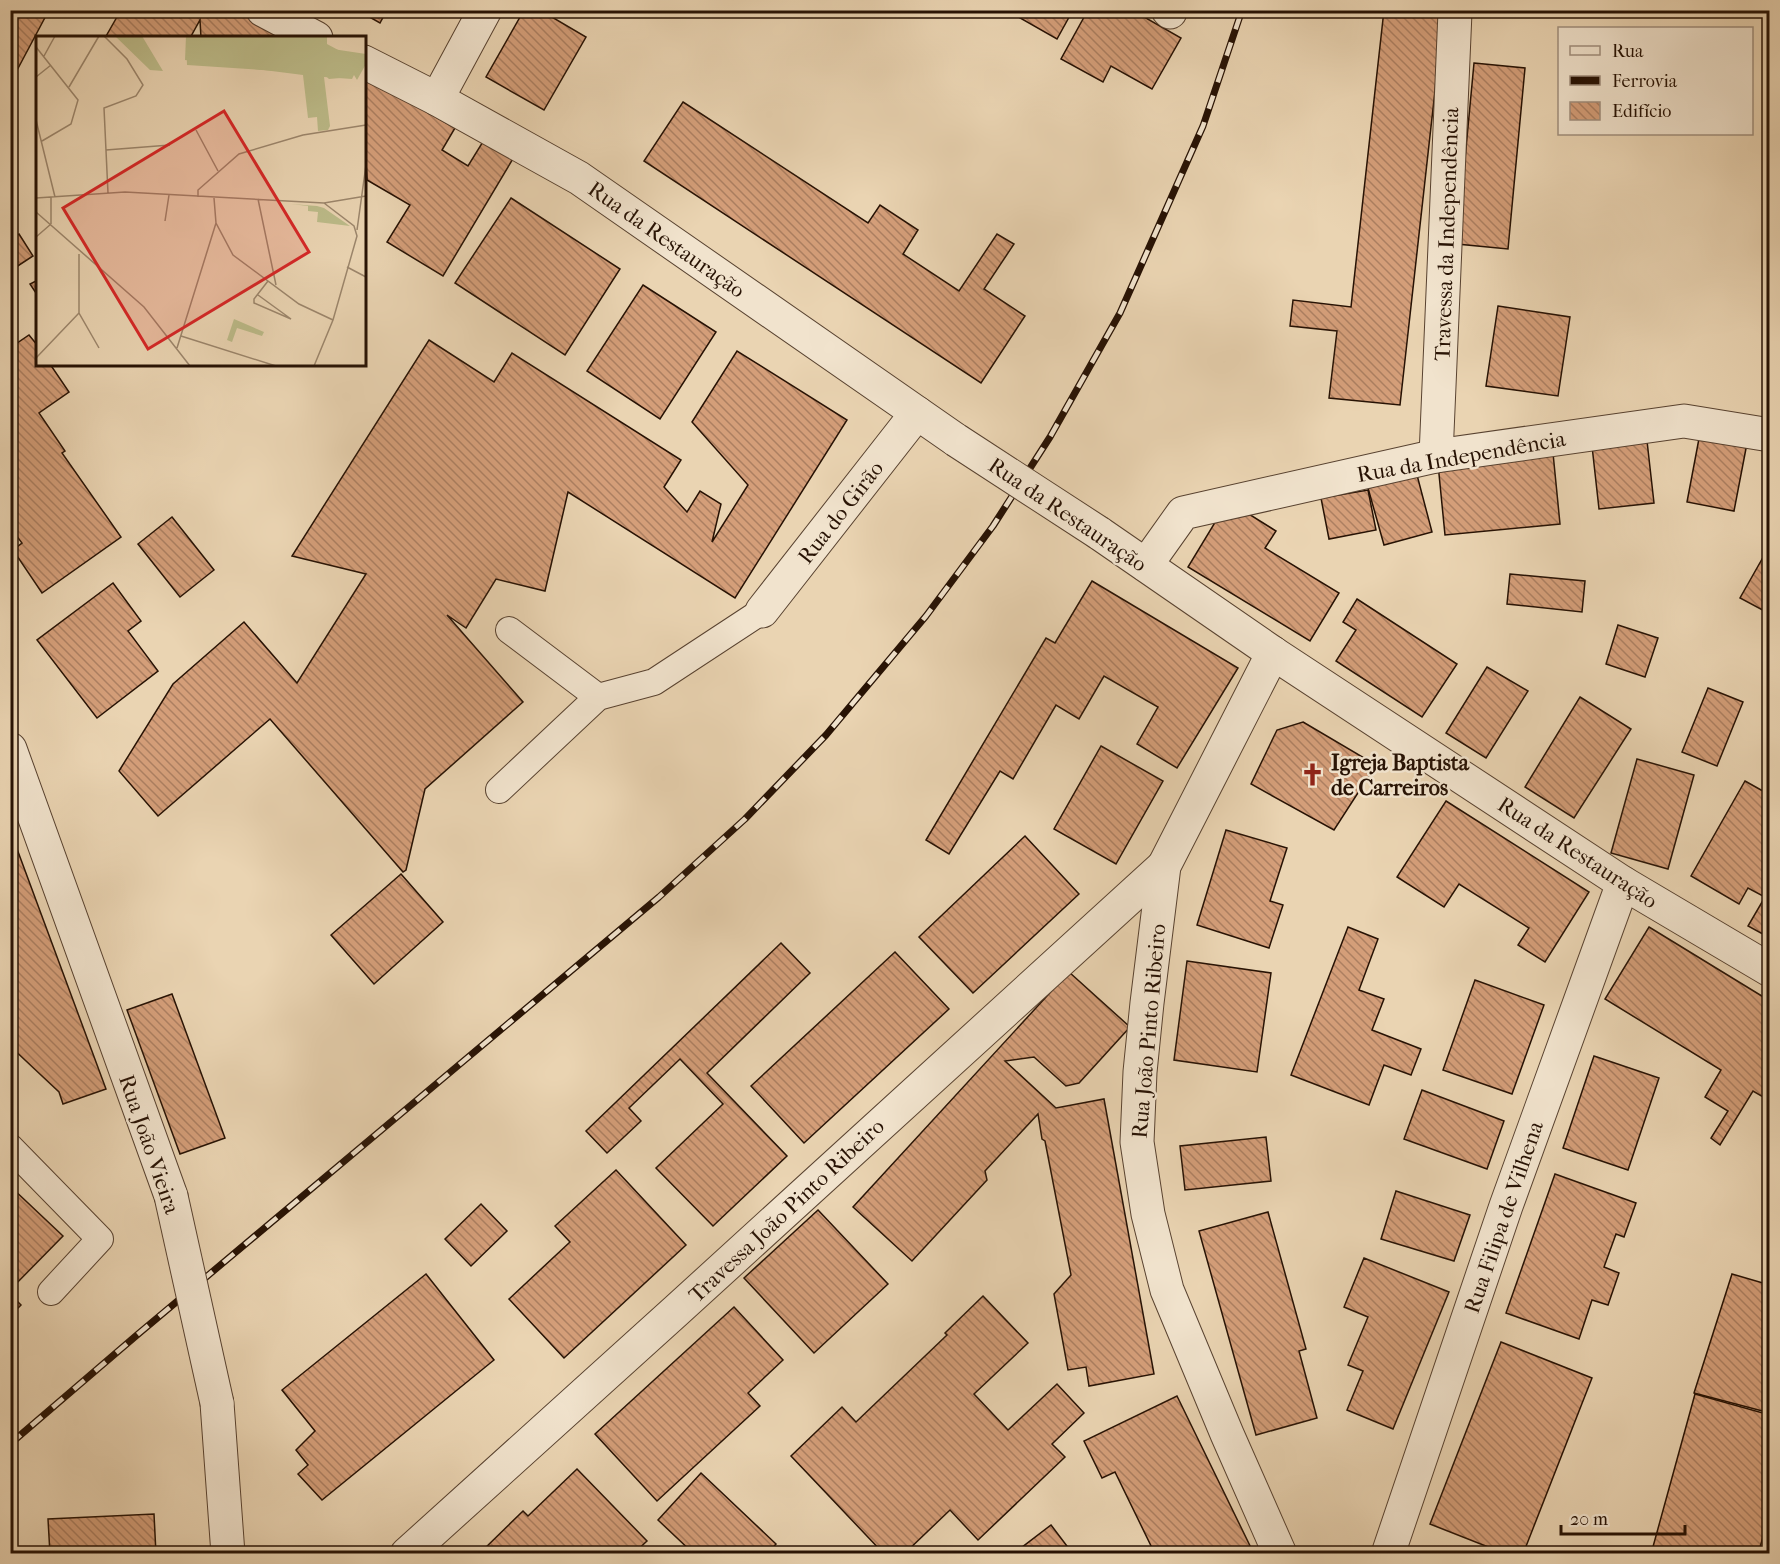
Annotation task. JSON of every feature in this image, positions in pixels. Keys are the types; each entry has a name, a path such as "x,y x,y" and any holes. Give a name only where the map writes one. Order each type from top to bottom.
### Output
{"street":[{"path":"263,10 312,36"},
{"path":"437,99 485,10"},
{"name":"Travessa da Independência","path":"1437,456 1455,12"},
{"name":"Rua da Restauração","path":"366,63 437,99 579,178 956,440 1099,533 1273,653 1623,883 1770,970"},
{"name":"Rua do Girão","path":"762,610 917,413"},
{"name":"Rua da Independência","path":"1146,565 1183,513 1437,456 1684,421 1770,435"},
{"name":"Rua João Pinto Ribeiro","path":"1273,653 1164,866 1140,1072 1137,1142 1148,1215 1167,1290 1280,1554"},
{"name":"Rua João Vieira","path":"10,749 171,1196 217,1403 228,1554"},
{"name":"Travessa João Pinto Ribeiro","path":"407,1554 1164,866"},
{"name":"Rua Filipa de Vilhena","path":"1388,1554 1502,1217 1623,883"}],"lane":[{"path":"499,790 598,697 654,682 762,610"},
{"path":"509,630 598,697"},
{"path":"10,1147 100,1239 51,1292"}],"building":[{"path":"10,10 49,10 15,74 10,71"},
{"path":"121,10 239,10 282,36 201,36 200,20 191,36 106,36"},
{"path":"357,10 387,10 380,23"},
{"path":"524,10 540,10 586,37 544,110 486,77"},
{"path":"1006,10 1073,10 1057,39"},
{"path":"1088,10 1132,10 1181,38 1152,89 1111,66 1103,82 1061,59"},
{"path":"1384,10 1444,10 1400,405 1329,398 1337,331 1290,326 1293,300 1351,307"},
{"path":"1474,63 1525,68 1508,249 1457,244"},
{"path":"366,76 455,128 442,150 468,166 484,140 514,157 443,276 387,242 410,205 367,180"},
{"path":"683,102 868,223 880,205 918,230 903,254 959,291 997,234 1014,244 984,289 1025,316 981,383 644,161"},
{"path":"511,198 620,269 565,355 455,283"},
{"path":"19,234 33,256 10,271 10,240"},
{"path":"36,281 36,293 30,284"},
{"path":"643,285 716,332 660,419 587,371"},
{"path":"1498,306 1570,317 1558,396 1486,386"},
{"path":"29,335 36,344 36,366 51,366 69,392 39,413 65,451 62,453 121,537 42,593 13,550 22,543 10,527 10,366 16,362 10,355 10,348"},
{"path":"429,340 494,382 512,353 681,460 664,487 687,512 700,491 721,504 712,542 748,485 692,422 737,351 847,420 735,598 568,492 545,591 496,579 466,628 447,615 523,702 425,789 406,870 403,872 270,719 158,816 119,771 173,684 244,622 297,683 366,574 292,556"},
{"path":"1701,428 1748,438 1734,511 1687,502"},
{"path":"1646,432 1654,503 1599,509 1591,437"},
{"path":"1553,453 1560,524 1445,535 1438,464"},
{"path":"1417,475 1432,532 1384,545 1368,488"},
{"path":"1368,490 1376,530 1329,539 1321,498"},
{"path":"1228,501 1276,531 1265,548 1339,593 1310,641 1188,567"},
{"path":"172,517 214,570 180,597 138,544"},
{"path":"1770,545 1770,614 1740,598"},
{"path":"1510,574 1585,581 1582,612 1507,604"},
{"path":"1092,581 1238,668 1177,768 1137,744 1158,707 1104,676 1079,719 1056,705 1013,779 1000,771 949,854 926,840 1046,638 1055,643"},
{"path":"113,583 141,621 128,631 158,671 97,718 37,640"},
{"path":"1357,599 1457,664 1422,717 1336,661 1356,630 1343,622"},
{"path":"1618,625 1658,638 1645,677 1606,664"},
{"path":"1487,667 1528,691 1486,758 1446,733"},
{"path":"1708,688 1743,702 1717,766 1682,752"},
{"path":"1580,697 1631,729 1574,818 1525,787"},
{"name":"Igreja Baptista de Carreiros","path":"1303,722 1376,765 1334,830 1251,784 1277,730"},
{"path":"1101,746 1163,781 1116,864 1054,829"},
{"path":"1637,759 1694,775 1668,869 1611,853"},
{"path":"1745,781 1770,795 1770,938 1748,926 1765,897 1748,888 1739,904 1691,876"},
{"path":"1446,801 1589,892 1545,962 1518,945 1529,928 1459,884 1444,907 1397,877"},
{"path":"10,830 106,1089 63,1104 59,1092 10,1046"},
{"path":"1226,830 1287,848 1270,901 1283,905 1269,948 1197,925"},
{"path":"1025,836 1079,894 973,993 919,937"},
{"path":"401,874 443,922 374,984 331,935"},
{"path":"1348,927 1378,939 1359,990 1384,999 1372,1030 1421,1049 1411,1075 1384,1065 1369,1105 1291,1075"},
{"path":"1649,927 1770,1001 1770,1101 1753,1091 1720,1145 1711,1138 1728,1111 1705,1097 1721,1070 1605,999"},
{"path":"781,943 810,973 707,1073 787,1156 713,1226 656,1168 723,1104 680,1059 629,1108 641,1121 607,1153 586,1131"},
{"path":"895,952 949,1009 804,1143 751,1086"},
{"path":"1187,961 1271,973 1257,1072 1174,1060"},
{"path":"1069,972 1130,1027 1079,1083 1066,1086 1034,1057 1005,1061 1056,1108 1104,1099 1154,1374 1089,1386 1086,1367 1068,1370 1054,1294 1071,1275 1038,1114 985,1171 987,1180 912,1261 853,1207"},
{"path":"1475,980 1544,1005 1512,1094 1443,1070"},
{"path":"172,994 225,1138 180,1154 127,1010"},
{"path":"1594,1056 1659,1078 1628,1170 1563,1148"},
{"path":"1422,1090 1504,1121 1487,1169 1404,1139"},
{"path":"1266,1137 1271,1181 1185,1190 1180,1146"},
{"path":"616,1170 686,1245 564,1358 509,1299 570,1242 555,1226"},
{"path":"1555,1174 1636,1203 1624,1237 1616,1234 1604,1267 1619,1273 1608,1305 1592,1300 1579,1339 1506,1313"},
{"path":"10,1186 63,1236 10,1290"},
{"path":"1396,1191 1470,1215 1454,1261 1381,1239"},
{"path":"481,1204 507,1231 471,1266 445,1239"},
{"path":"818,1210 888,1284 814,1353 744,1278"},
{"path":"1268,1212 1306,1349 1299,1351 1317,1418 1256,1435 1199,1231"},
{"path":"1364,1258 1449,1292 1393,1429 1347,1410 1363,1371 1348,1365 1368,1317 1344,1307"},
{"path":"426,1274 494,1360 322,1500 298,1474 308,1465 296,1450 315,1431 282,1390"},
{"path":"1732,1274 1770,1285 1770,1413 1694,1393"},
{"path":"10,1294 21,1305 10,1316"},
{"path":"983,1296 1028,1343 974,1394 1008,1430 1057,1384 1084,1413 1052,1444 1065,1457 978,1540 950,1510 904,1554 884,1554 791,1456 842,1407 856,1422 947,1335 945,1333"},
{"path":"734,1307 783,1360 748,1393 760,1406 657,1501 595,1434"},
{"path":"1501,1342 1592,1378 1523,1554 1506,1554 1430,1524"},
{"path":"1695,1394 1770,1415 1770,1513 1758,1554 1651,1554"},
{"path":"1177,1396 1254,1554 1155,1554 1115,1472 1102,1478 1084,1441"},
{"path":"577,1469 647,1541 633,1554 479,1554 523,1511 528,1516"},
{"path":"701,1473 776,1544 767,1554 694,1554 658,1520"},
{"path":"154,1514 156,1554 50,1554 48,1519"},
{"path":"1051,1525 1073,1554 1013,1554"}],"railway":[{"path":"10,1444 659,897 745,819 826,735 926,616 993,526 1050,437 1120,313 1203,126 1242,10"}],"place":[{"name":"Igreja Baptista de Carreiros","path":"1313,775"}]}
